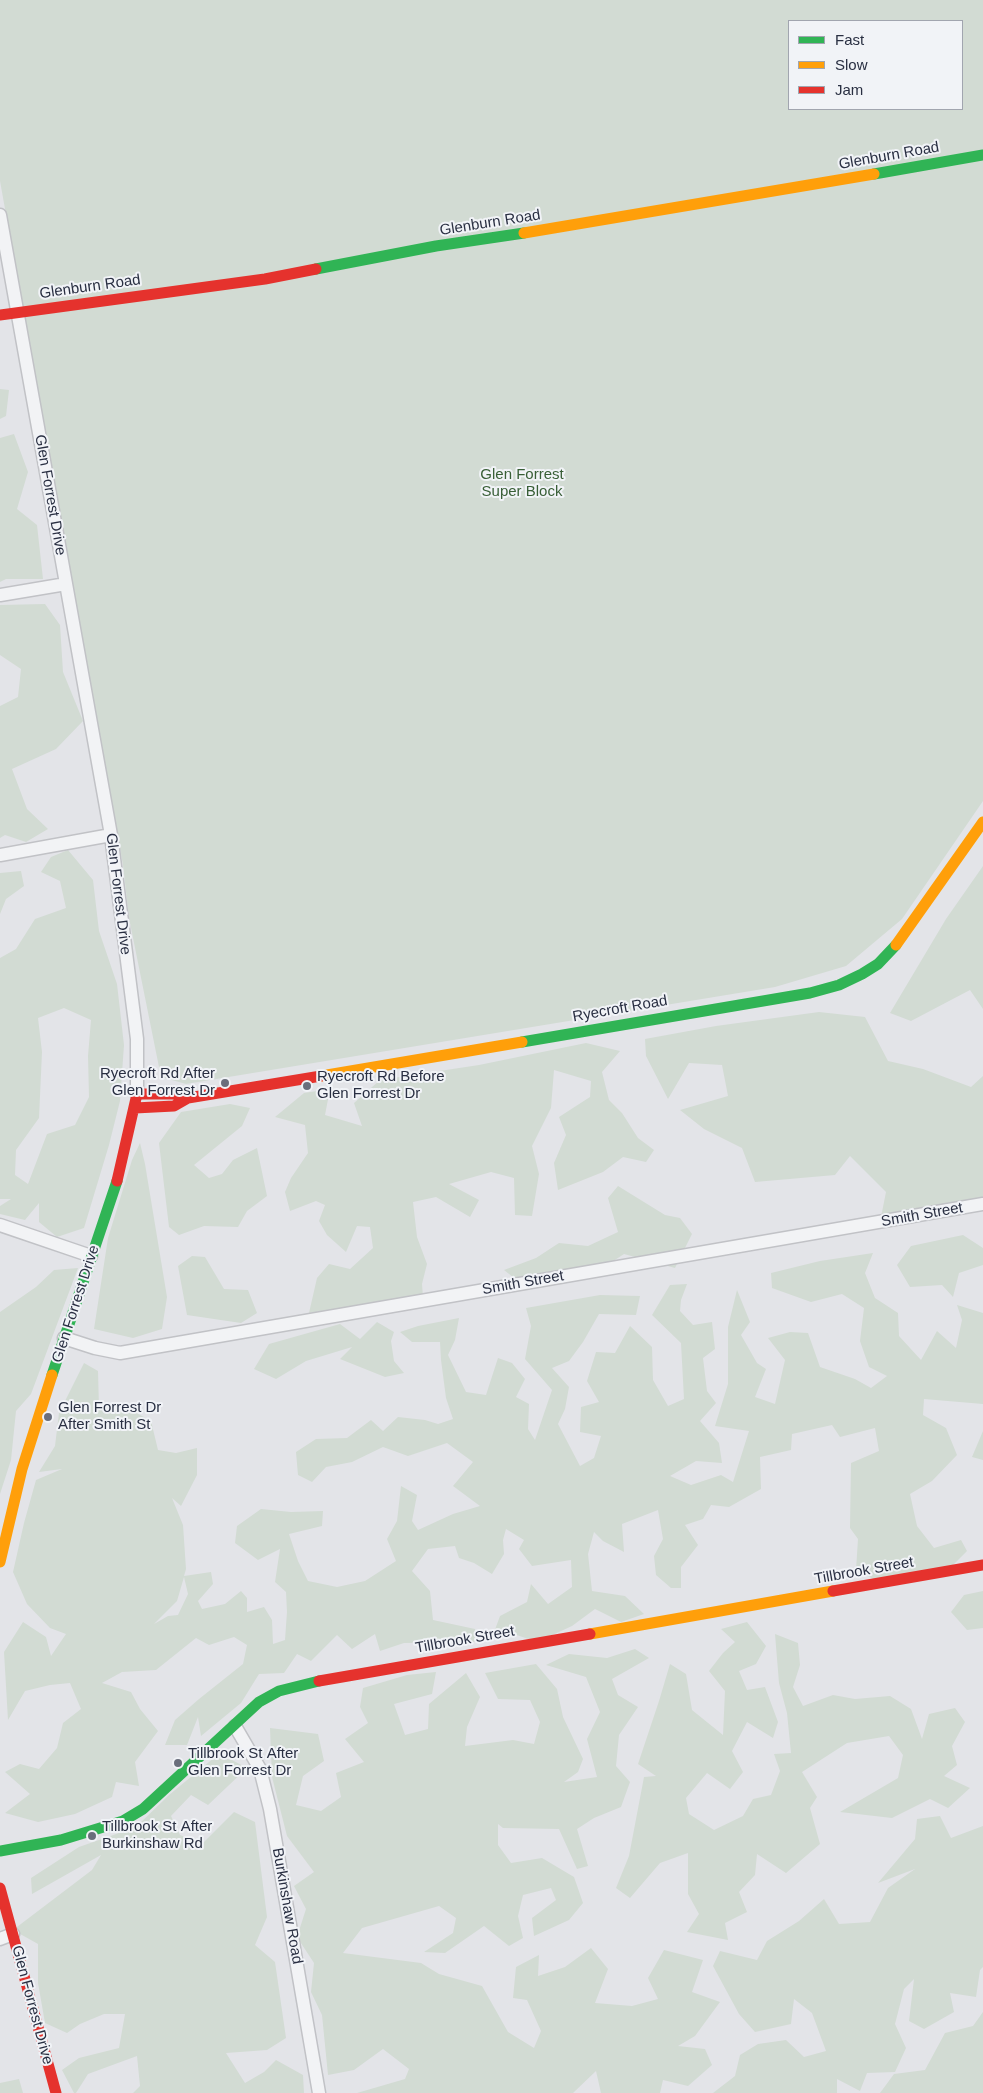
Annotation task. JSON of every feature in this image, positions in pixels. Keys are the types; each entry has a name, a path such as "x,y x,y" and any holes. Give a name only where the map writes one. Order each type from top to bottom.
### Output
{"street":[{"name":"Glenburn Road","path":"0,315 265,279 436,246 556,228 983,155"},
{"name":"Glen Forrest Drive","path":"0,215 111,835 137,1039 137,1094 116,1186 91,1256 22,1469 0,1562"},
{"path":"0,595 66,584"},
{"name":"Ryecroft Road","path":"135,1108 174,1106 188,1098 810,993 839,985 878,964 895,946 983,822"},
{"path":"0,855 111,835"},
{"name":"Ryecroft Road","path":"137,1094 173,1094 188,1098"},
{"name":"Smith Street","path":"64,1338 95,1348 120,1353 983,1204"},
{"path":"0,1225 91,1256"},
{"name":"Tillbrook Street","path":"0,1851 61,1840 123,1821 143,1810 259,1702 279,1691 301,1684 983,1565"},
{"name":"Burkinshaw Road","path":"235,1726 260,1769 270,1809 319,2093"},
{"name":"Glen Forrest Drive","path":"0,1888 56,2093"},
{"path":"0,1939 13,1934"}],"green space":[{"name":"Glen Forrest Super Block","path":"0,0 983,0 983,801 902,919 846,966 775,987 186,1084 161,1077 129,918 123,865 0,181"},
{"path":"0,389 9,390 6,416 0,419"},
{"path":"14,434 28,472 17,509 37,525 43,579 6,579 0,582 0,438"},
{"path":"45,604 60,625 63,672 83,721 56,749 12,769 27,809 48,829 26,842 5,835 0,838 0,706 18,697 21,669 0,655 0,605"},
{"path":"68,850 93,880 99,931 117,984 124,1045 120,1101 84,1228 57,1237 39,1222 39,1203 25,1220 0,1214 0,1206 11,1199 0,1199 0,958 16,949 35,919 66,908 60,881 41,872 51,857","holes":["64,1008 91,1020 88,1056 89,1097 75,1125 47,1134 28,1184 15,1175 16,1150 39,1118 42,1052 38,1018"]},
{"path":"983,866 983,1009 970,990 911,1021 890,1013 946,919"},
{"path":"21,871 24,886 6,899 0,914 0,873"},
{"path":"819,1012 865,1017 888,1061 923,1069 971,1087 983,1076 983,1203 881,1217 886,1192 850,1156 835,1175 755,1182 742,1148 704,1129 680,1110 728,1096 722,1065 689,1063 668,1099 646,1056 645,1039 716,1026"},
{"path":"586,1043 620,1051 602,1072 609,1100 622,1113 638,1138 654,1150 646,1162 623,1157 603,1172 558,1190 554,1163 566,1135 559,1117 590,1097 591,1081 554,1070 551,1108 532,1146 539,1174 532,1216 515,1215 514,1178 491,1172 449,1184 479,1200 470,1217 436,1197 413,1202 417,1237 427,1264 422,1284 423,1297 309,1313 317,1278 329,1264 350,1269 373,1248 370,1227 357,1226 346,1252 327,1235 319,1221 325,1205 316,1201 290,1211 285,1192 291,1178 308,1153 305,1125 275,1117 304,1093 330,1089 325,1115 362,1126 354,1103 380,1080 479,1065"},
{"path":"230,1104 250,1108 242,1126 194,1165 209,1178 222,1174 233,1160 257,1148 267,1196 247,1211 238,1227 204,1226 179,1235 169,1227 159,1143 181,1112"},
{"path":"140,1143 167,1297 162,1329 133,1338 94,1329 108,1238 132,1160"},
{"path":"618,1186 665,1215 680,1218 692,1234 675,1268 624,1254 586,1279 523,1285 504,1270 536,1258 559,1243 588,1246 618,1232 608,1198"},
{"path":"963,1235 983,1248 983,1265 959,1273 953,1297 942,1285 910,1287 897,1265 911,1246"},
{"path":"873,1253 865,1273 875,1298 898,1313 899,1336 921,1360 937,1331 956,1348 962,1320 957,1305 983,1313 983,1404 924,1399 923,1415 946,1428 957,1455 932,1481 910,1494 917,1526 934,1548 961,1540 967,1551 952,1566 877,1581 856,1570 858,1539 850,1528 851,1463 879,1451 875,1428 840,1437 832,1425 792,1434 791,1450 760,1457 761,1489 729,1507 711,1505 703,1519 685,1525 698,1545 681,1567 681,1588 671,1588 656,1575 654,1556 663,1539 658,1510 622,1524 624,1552 603,1541 594,1532 588,1554 592,1591 625,1596 644,1614 621,1622 595,1609 572,1626 537,1642 511,1633 493,1635 500,1616 527,1602 531,1584 548,1604 572,1587 571,1560 532,1566 519,1549 524,1540 506,1529 503,1540 504,1554 492,1574 474,1563 459,1558 455,1546 428,1549 412,1571 430,1591 433,1620 475,1629 475,1642 404,1643 380,1651 375,1634 352,1649 337,1635 311,1661 297,1654 284,1673 259,1674 241,1703 201,1736 198,1717 187,1745 165,1745 175,1720 243,1664 247,1645 234,1637 209,1645 196,1638 156,1670 122,1672 102,1683 131,1692 140,1709 158,1731 135,1762 139,1786 116,1782 112,1797 75,1814 38,1822 5,1813 30,1794 5,1772 20,1764 39,1769 57,1748 63,1723 81,1709 70,1683 50,1685 25,1691 8,1720 4,1652 23,1622 46,1637 51,1656 66,1634 50,1628 27,1604 13,1572 36,1480 62,1469 39,1472 55,1446 59,1413 84,1363 98,1371 99,1408 133,1411 151,1421 158,1450 176,1453 197,1448 197,1475 181,1506 172,1498 183,1525 186,1569 184,1576 211,1572 213,1584 198,1601 202,1609 225,1604 241,1591 247,1598 247,1612 264,1607 272,1620 273,1644 285,1640 286,1592 275,1582 280,1549 258,1560 235,1543 237,1526 261,1509 291,1512 323,1511 322,1526 289,1534 298,1561 308,1581 337,1587 365,1581 396,1561 387,1539 397,1521 401,1486 417,1495 412,1521 418,1530 453,1514 480,1506 453,1486 473,1462 447,1443 408,1456 383,1447 352,1462 326,1467 312,1482 298,1475 296,1452 316,1439 347,1438 371,1420 383,1431 398,1417 425,1420 438,1424 453,1419 446,1398 440,1342 412,1342 400,1332 418,1326 459,1318 455,1340 448,1355 466,1392 486,1395 498,1358 512,1363 525,1379 516,1397 529,1404 528,1429 535,1440 552,1390 525,1359 531,1326 526,1308 600,1295 640,1296 636,1315 599,1314 583,1342 569,1361 552,1368 569,1387 565,1409 558,1424 580,1466 594,1458 601,1436 580,1432 581,1407 599,1402 587,1381 596,1352 615,1353 630,1326 652,1347 653,1380 668,1406 684,1399 681,1343 652,1315 670,1285 687,1284 681,1300 680,1311 693,1325 712,1322 715,1349 703,1358 707,1391 716,1403 700,1421 719,1443 722,1463 696,1461 670,1476 691,1485 721,1475 733,1482 749,1431 715,1426 728,1384 728,1327 737,1290 750,1322 741,1335 757,1363 766,1369 755,1397 775,1404 785,1360 768,1338 790,1332 808,1333 820,1367 855,1379 871,1388 887,1376 869,1367 860,1341 864,1308 842,1294 811,1302 772,1288 771,1273 820,1261","holes":["184,1577 188,1594 178,1615 168,1616 154,1624 177,1601"]},
{"path":"192,1256 205,1257 224,1289 248,1290 257,1313 241,1323 187,1315 178,1266"},
{"path":"78,1268 31,1394 16,1411 11,1460 0,1494 0,1312 36,1287 54,1270"},
{"path":"377,1322 394,1332 391,1341 394,1361 404,1373 385,1377 340,1359 352,1347 306,1361 276,1379 254,1369 269,1344 340,1324 360,1339"},
{"path":"983,1431 983,1460 972,1457"},
{"path":"983,1591 983,1628 967,1630 951,1612 964,1595"},
{"path":"747,1622 766,1646 756,1664 739,1671 747,1690 765,1687 778,1722 773,1738 747,1722 732,1751 743,1772 730,1789 707,1773 686,1798 689,1814 714,1830 743,1816 753,1799 771,1795 780,1771 774,1754 791,1753 787,1713 779,1683 775,1634 798,1643 800,1665 793,1687 803,1706 833,1695 855,1699 890,1696 911,1709 922,1739 929,1714 955,1708 965,1722 952,1746 957,1765 944,1776 970,1788 948,1808 930,1799 892,1818 840,1812 898,1778 903,1755 889,1736 847,1743 802,1772 817,1797 810,1808 820,1844 786,1873 757,1854 755,1875 739,1892 747,1912 725,1923 728,1940 687,1932 699,1914 688,1894 688,1853 660,1863 630,1898 616,1888 629,1856 644,1777 656,1776 638,1764 670,1664 686,1674 692,1710 723,1735 725,1691 709,1671 723,1653 735,1642 721,1629"},
{"path":"635,1649 649,1658 612,1679 618,1695 638,1707 619,1735 616,1766 630,1782 621,1807 594,1818 577,1829 588,1866 577,1869 559,1829 503,1828 498,1824 498,1845 511,1863 542,1858 574,1877 583,1903 569,1920 534,1936 532,1918 556,1900 551,1888 523,1895 518,1916 523,1938 509,1946 484,1926 445,1953 424,1952 453,1933 456,1918 439,1906 362,1928 343,1953 421,1963 439,1974 482,1986 508,2032 534,2048 541,2031 527,2000 513,1998 516,1967 539,1955 538,1976 565,1967 591,1948 608,1969 595,2003 632,2006 658,1999 648,1978 664,1950 703,1960 692,1992 720,2002 695,2036 678,2046 705,2049 712,2065 688,2086 663,2080 660,2093 601,2093 596,2071 573,2093 357,2093 405,2079 409,2069 383,2049 354,2070 328,2075 322,2015 311,1992 314,1963 297,1937 306,1909 294,1886 314,1872 287,1836 272,1777 270,1728 318,1734 324,1761 303,1776 296,1805 321,1811 341,1797 336,1773 364,1762 345,1739 368,1723 360,1707 363,1688 407,1675 436,1672 432,1694 394,1704 405,1735 428,1729 429,1704 466,1673 480,1697 467,1727 465,1746 513,1740 534,1744 540,1722 530,1700 498,1699 485,1673 536,1664 557,1689 563,1717 583,1759 578,1772 564,1782 597,1777 587,1739 600,1712 586,1677 546,1665 569,1654 607,1658"},
{"path":"215,1757 232,1760 247,1768 208,1805 191,1795 171,1816 180,1835 202,1844 234,1812 255,1822 267,1917 255,1945 275,1962 286,2038 267,2050 226,2053 245,2083 264,2072 276,2060 303,2075 304,2093 133,2093 140,2086 137,2056 88,2074 76,2093 74,2093 62,2070 79,2058 119,2048 125,2014 104,2014 80,2024 67,2033 45,2023 38,1983 38,1944 13,1930 92,1870 101,1855 32,1894 31,1878 79,1847 136,1827 169,1795"},
{"path":"940,1816 951,1838 983,1826 983,1967 980,1970 976,1997 950,1993 954,2012 924,2029 909,2021 914,1979 904,1989 895,2024 906,2048 895,2072 867,2073 860,2091 837,2079 837,2093 713,2093 735,2076 740,2055 758,2044 786,2040 804,2057 826,2051 812,2013 794,1999 791,2024 755,2032 739,2014 713,1966 720,1951 757,1960 767,1941 799,1921 824,1899 839,1924 870,1922 888,1888 915,1869 878,1883 915,1839 917,1819"},
{"path":"983,2012 983,2093 880,2093 894,2074 925,2070 945,2033 973,2026"},
{"path":"19,2079 23,2093 0,2093 0,2083"}],"traffic: fast":[{"path":"874,174 983,155"},
{"path":"316,269 436,246 524,233"},
{"path":"522,1042 810,993 839,985 862,974 878,964 896,945"},
{"path":"52,1375 117,1181"},
{"path":"0,1851 61,1840 123,1821 143,1809 259,1702 279,1691 319,1681"}],"traffic: slow":[{"path":"524,233 874,174"},
{"path":"896,945 983,822"},
{"path":"321,1076 522,1042"},
{"path":"0,1562 22,1469 52,1375"},
{"path":"590,1634 833,1591"}],"traffic: jam":[{"path":"0,315 265,279 316,269"},
{"path":"135,1108 174,1106 188,1098 321,1076"},
{"path":"117,1181 137,1094 173,1094 188,1098"},
{"path":"833,1591 983,1565"},
{"path":"319,1681 590,1634"},
{"path":"0,1888 56,2093"}],"place":[{"name":"Ryecroft Rd After Glen Forrest Dr","path":"225,1083"},
{"name":"Ryecroft Rd Before Glen Forrest Dr","path":"307,1086"},
{"name":"Glen Forrest Dr After Smith St","path":"48,1417"},
{"name":"Tillbrook St After Glen Forrest Dr","path":"178,1763"},
{"name":"Tillbrook St After Burkinshaw Rd","path":"92,1836"}]}
